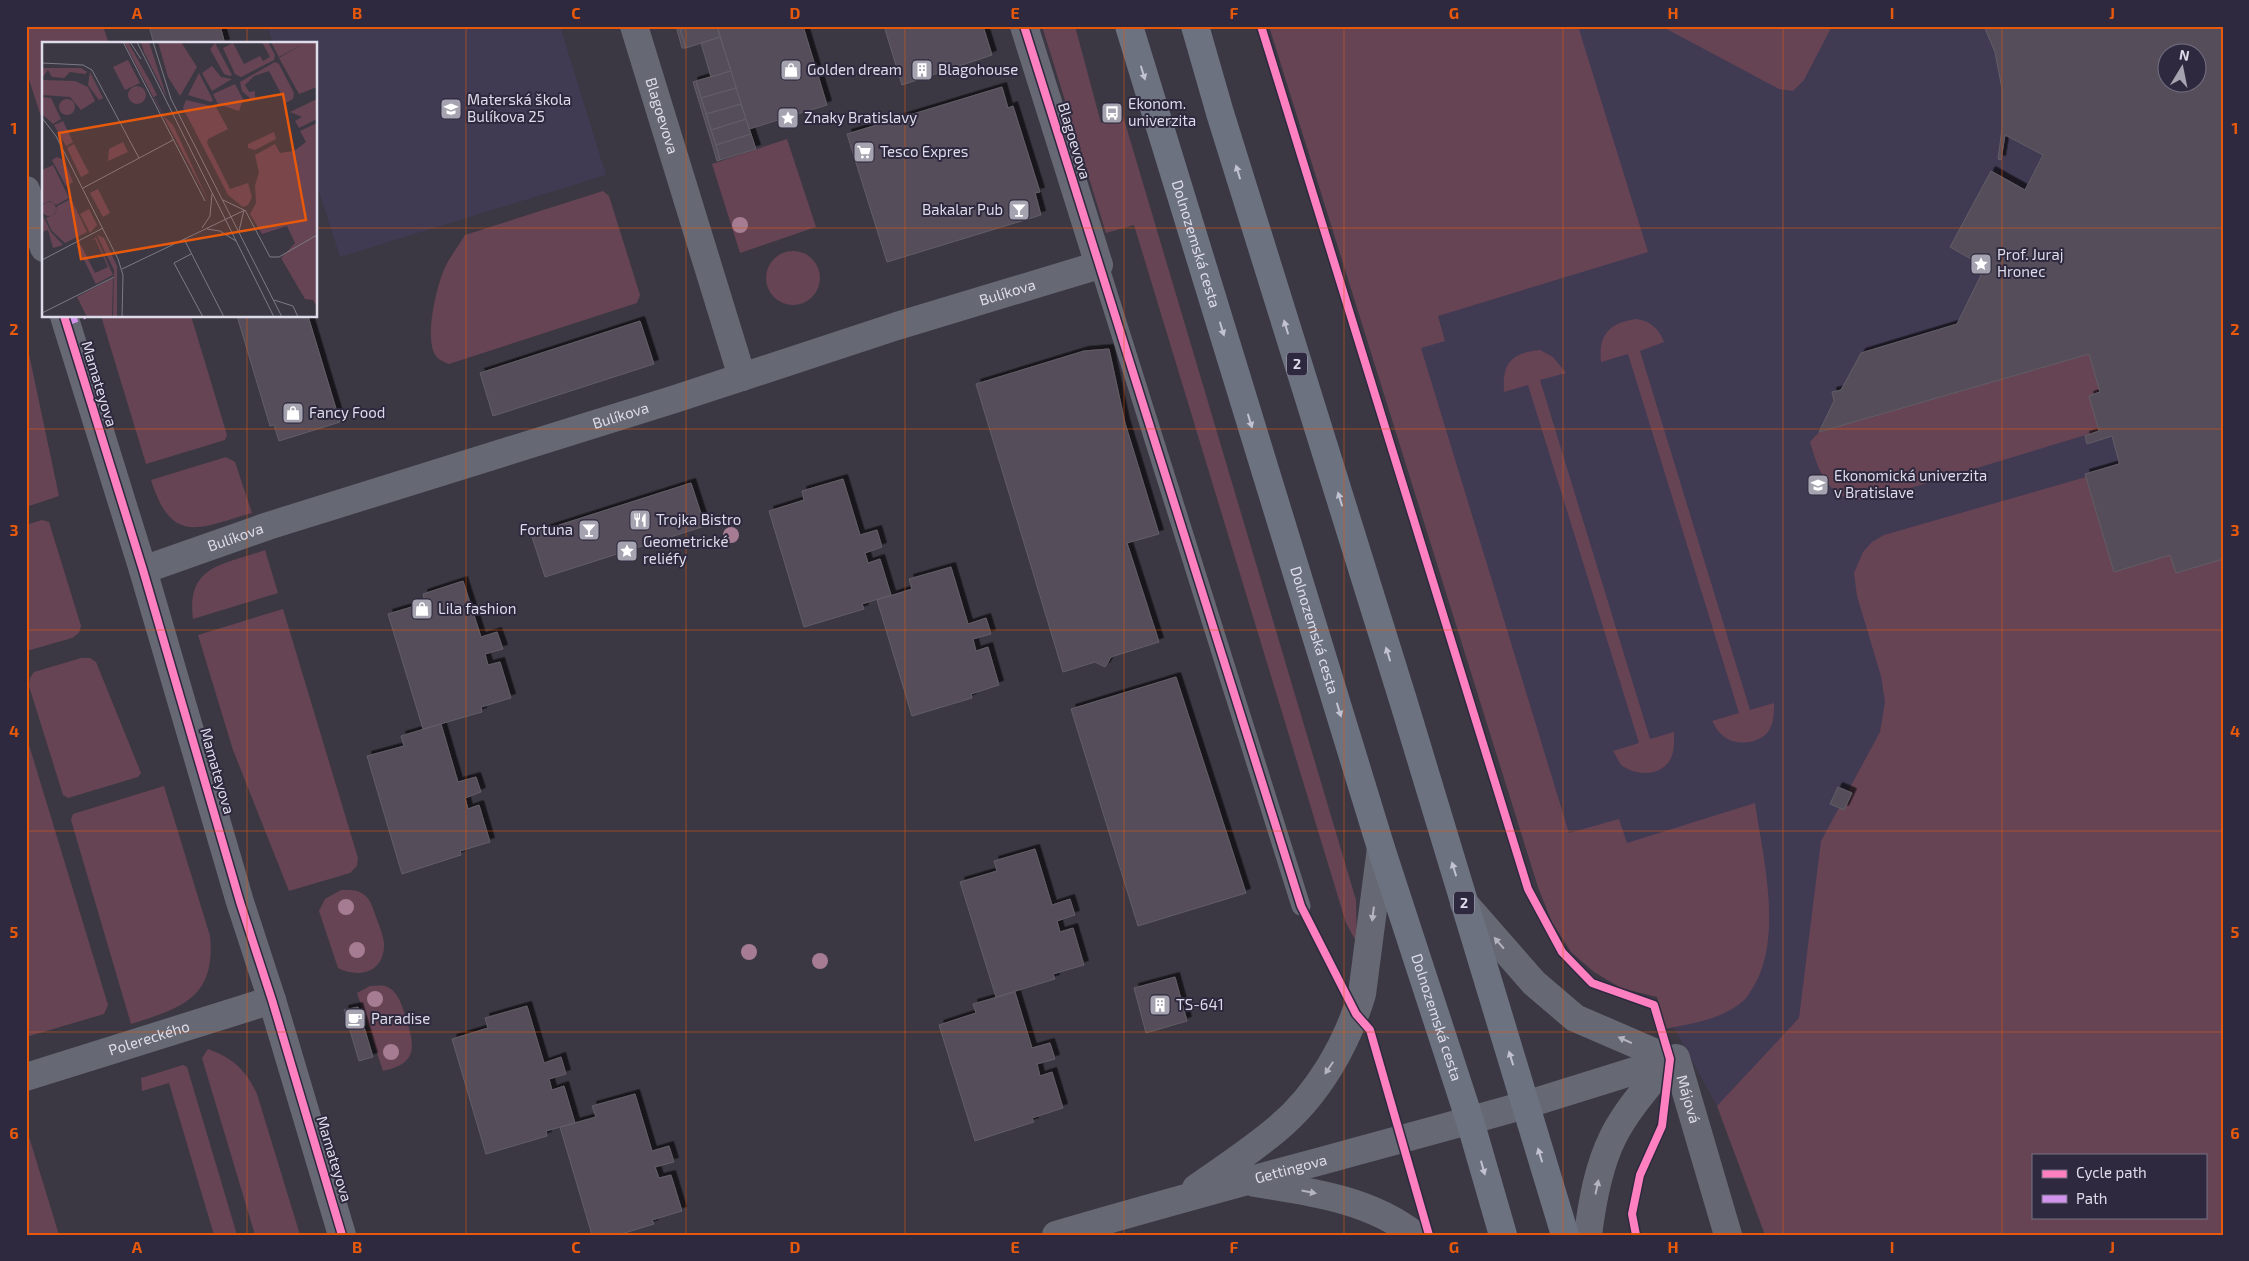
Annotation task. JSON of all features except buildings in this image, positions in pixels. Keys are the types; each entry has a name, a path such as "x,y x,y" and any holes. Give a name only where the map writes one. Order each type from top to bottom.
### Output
{"main road":[{"name":"Dolnozemská cesta","path":"1129,26 1382,848 1470,1121 1503,1235"},
{"name":"2","path":"1195,26 1565,1235"}],"street":[{"name":"Blagoevova","path":"634,26 742,377"},
{"name":"Blagoevova","path":"1024,26 1099,265"},
{"path":"26,190 42,242"},
{"name":"Bulíkova","path":"143,570 268,526 742,377 897,326 1099,265"},
{"name":"Mamateyova","path":"65,318 143,570 240,902 272,1000 342,1235"},
{"path":"1181,1198 1248,1152 1279,1128 1308,1097 1332,1064 1356,1014 1362,994 1382,848"},
{"path":"1464,903 1534,983 1575,1018 1670,1059 1637,1100 1613,1137 1600,1176 1588,1235"},
{"name":"Polereckého","path":"26,1076 272,1000"},
{"name":"Májová","path":"1526,1105 1676,1058 1728,1235"},
{"name":"Gettingova","path":"1056,1235 1181,1198 1526,1105"},
{"path":"1243,1182 1308,1191 1360,1204 1398,1221 1415,1235"}],"lane":[{"path":"1099,265 1301,906"}],"shaded area":[{"path":"26,26 103,26 108,42 42,42 42,120 26,70"},
{"name":"Materská škola Bulíkova 25","path":"268,26 560,26 606,175 340,257 318,188 318,42 272,42"},
{"path":"1042,26 1075,26 1101,123 1123,116 1356,900 1357,943 1346,923 1134,225 1106,233"},
{"name":"Ekonomická univerzita v Bratislave","path":"1269,26 2223,26 2223,972 1717,1106 1657,997 1621,988 1594,972 1571,952 1552,922 1538,887"},
{"path":"1269,26 1578,26 1648,252 1438,316 1445,341 1421,348 1569,833 1619,819 1627,843 1755,803 1769,898 1767,947 1762,969 1752,989 1744,1000 1725,1013 1696,1023 1665,1029 1657,997 1621,988 1594,972 1571,952 1552,922 1538,887"},
{"path":"1661,26 1832,26 1804,80 1793,91 1779,89"},
{"path":"787,139 816,227 740,253 712,164"},
{"path":"603,191 609,196 640,295 637,303 449,364 436,356 431,339 431,327 440,280 450,258 465,235"},
{"path":"793,251 803,253 812,259 818,268 820,278 818,288 812,297 803,303 793,305 783,303 774,297 768,288 766,278 768,268 774,259 783,253"},
{"path":"102,318 192,318 227,435 225,440 146,464"},
{"path":"1636,319 1654,326 1664,342 1640,351 1750,710 1774,703 1773,719 1769,730 1762,737 1751,742 1731,741 1718,731 1712,721 1739,713 1628,354 1601,362 1602,344 1608,331 1619,323"},
{"path":"26,340 59,496 26,507"},
{"path":"1540,350 1553,357 1566,373 1540,380 1650,739 1674,732 1672,756 1668,763 1658,771 1645,773 1633,771 1621,765 1613,751 1639,743 1528,385 1504,392 1505,374 1510,361 1530,351"},
{"path":"2089,354 2100,392 2089,396 2099,431 1874,499 1852,500 1841,495 1828,484 1819,468 1810,442 1819,432"},
{"path":"226,457 235,462 252,513 202,527 190,527 178,523 168,515 159,501 151,480"},
{"path":"2086,477 2114,571 2170,555 2176,573 2223,559 2223,1235 1765,1235 1717,1106 1799,1018 1821,841 1880,732 1885,702 1881,676 1857,596 1854,573 1863,552 1872,542 1884,535"},
{"path":"42,520 49,522 81,626 79,633 72,638 30,650 26,648 26,525"},
{"path":"265,550 278,593 193,619 192,601 195,588 202,577 222,564"},
{"path":"283,609 358,858 357,866 350,873 289,891 233,750 198,635"},
{"path":"81,658 90,658 96,662 141,773 138,777 68,798 63,795 29,686 30,678 34,672"},
{"path":"26,735 108,1005 104,1014 26,1037"},
{"path":"164,786 210,936 210,957 207,974 201,987 192,997 166,1012 131,1024 71,820 73,814"},
{"path":"341,890 361,892 366,896 380,927 384,943 383,953 376,967 370,971 355,973 338,968 319,911 325,899"},
{"path":"370,986 385,986 394,991 403,1009 411,1037 411,1052 408,1058 394,1068 383,1071 357,993"},
{"path":"208,1049 225,1056 238,1066 248,1078 257,1094 300,1235 255,1235 202,1058"},
{"path":"183,1065 187,1067 237,1235 214,1235 169,1083 142,1091 141,1078"},
{"path":"26,1127 59,1235 26,1235"}],"marked path":[{"path":"66,323 80,318"}],"cycle path":[{"path":"1024,26 1301,906 1356,1014 1370,1030 1429,1235"},
{"path":"1261,26 1528,889 1562,952 1592,983 1654,1005 1670,1059 1662,1126 1640,1175 1632,1214 1636,1235"},
{"path":"65,318 143,570 240,902 272,1000 342,1235"}],"place":[{"name":"Golden dream","path":"791,70"},
{"name":"Blagohouse","path":"922,70"},
{"name":"Materská škola Bulíkova 25","path":"451,109"},
{"name":"Ekonom. univerzita","path":"1112,113"},
{"name":"Znaky Bratislavy","path":"788,118"},
{"name":"Tesco Expres","path":"864,152"},
{"name":"Bakalar Pub","path":"1019,210"},
{"name":"Prof. Juraj Hronec","path":"1981,264"},
{"name":"Fancy Food","path":"293,413"},
{"name":"Ekonomická univerzita v Bratislave","path":"1818,485"},
{"name":"Trojka Bistro","path":"640,520"},
{"name":"Fortuna","path":"589,530"},
{"name":"Geometrické reliéfy","path":"627,551"},
{"name":"Lila fashion","path":"422,609"},
{"name":"TS-641","path":"1160,1005"},
{"name":"Paradise","path":"355,1019"}]}
